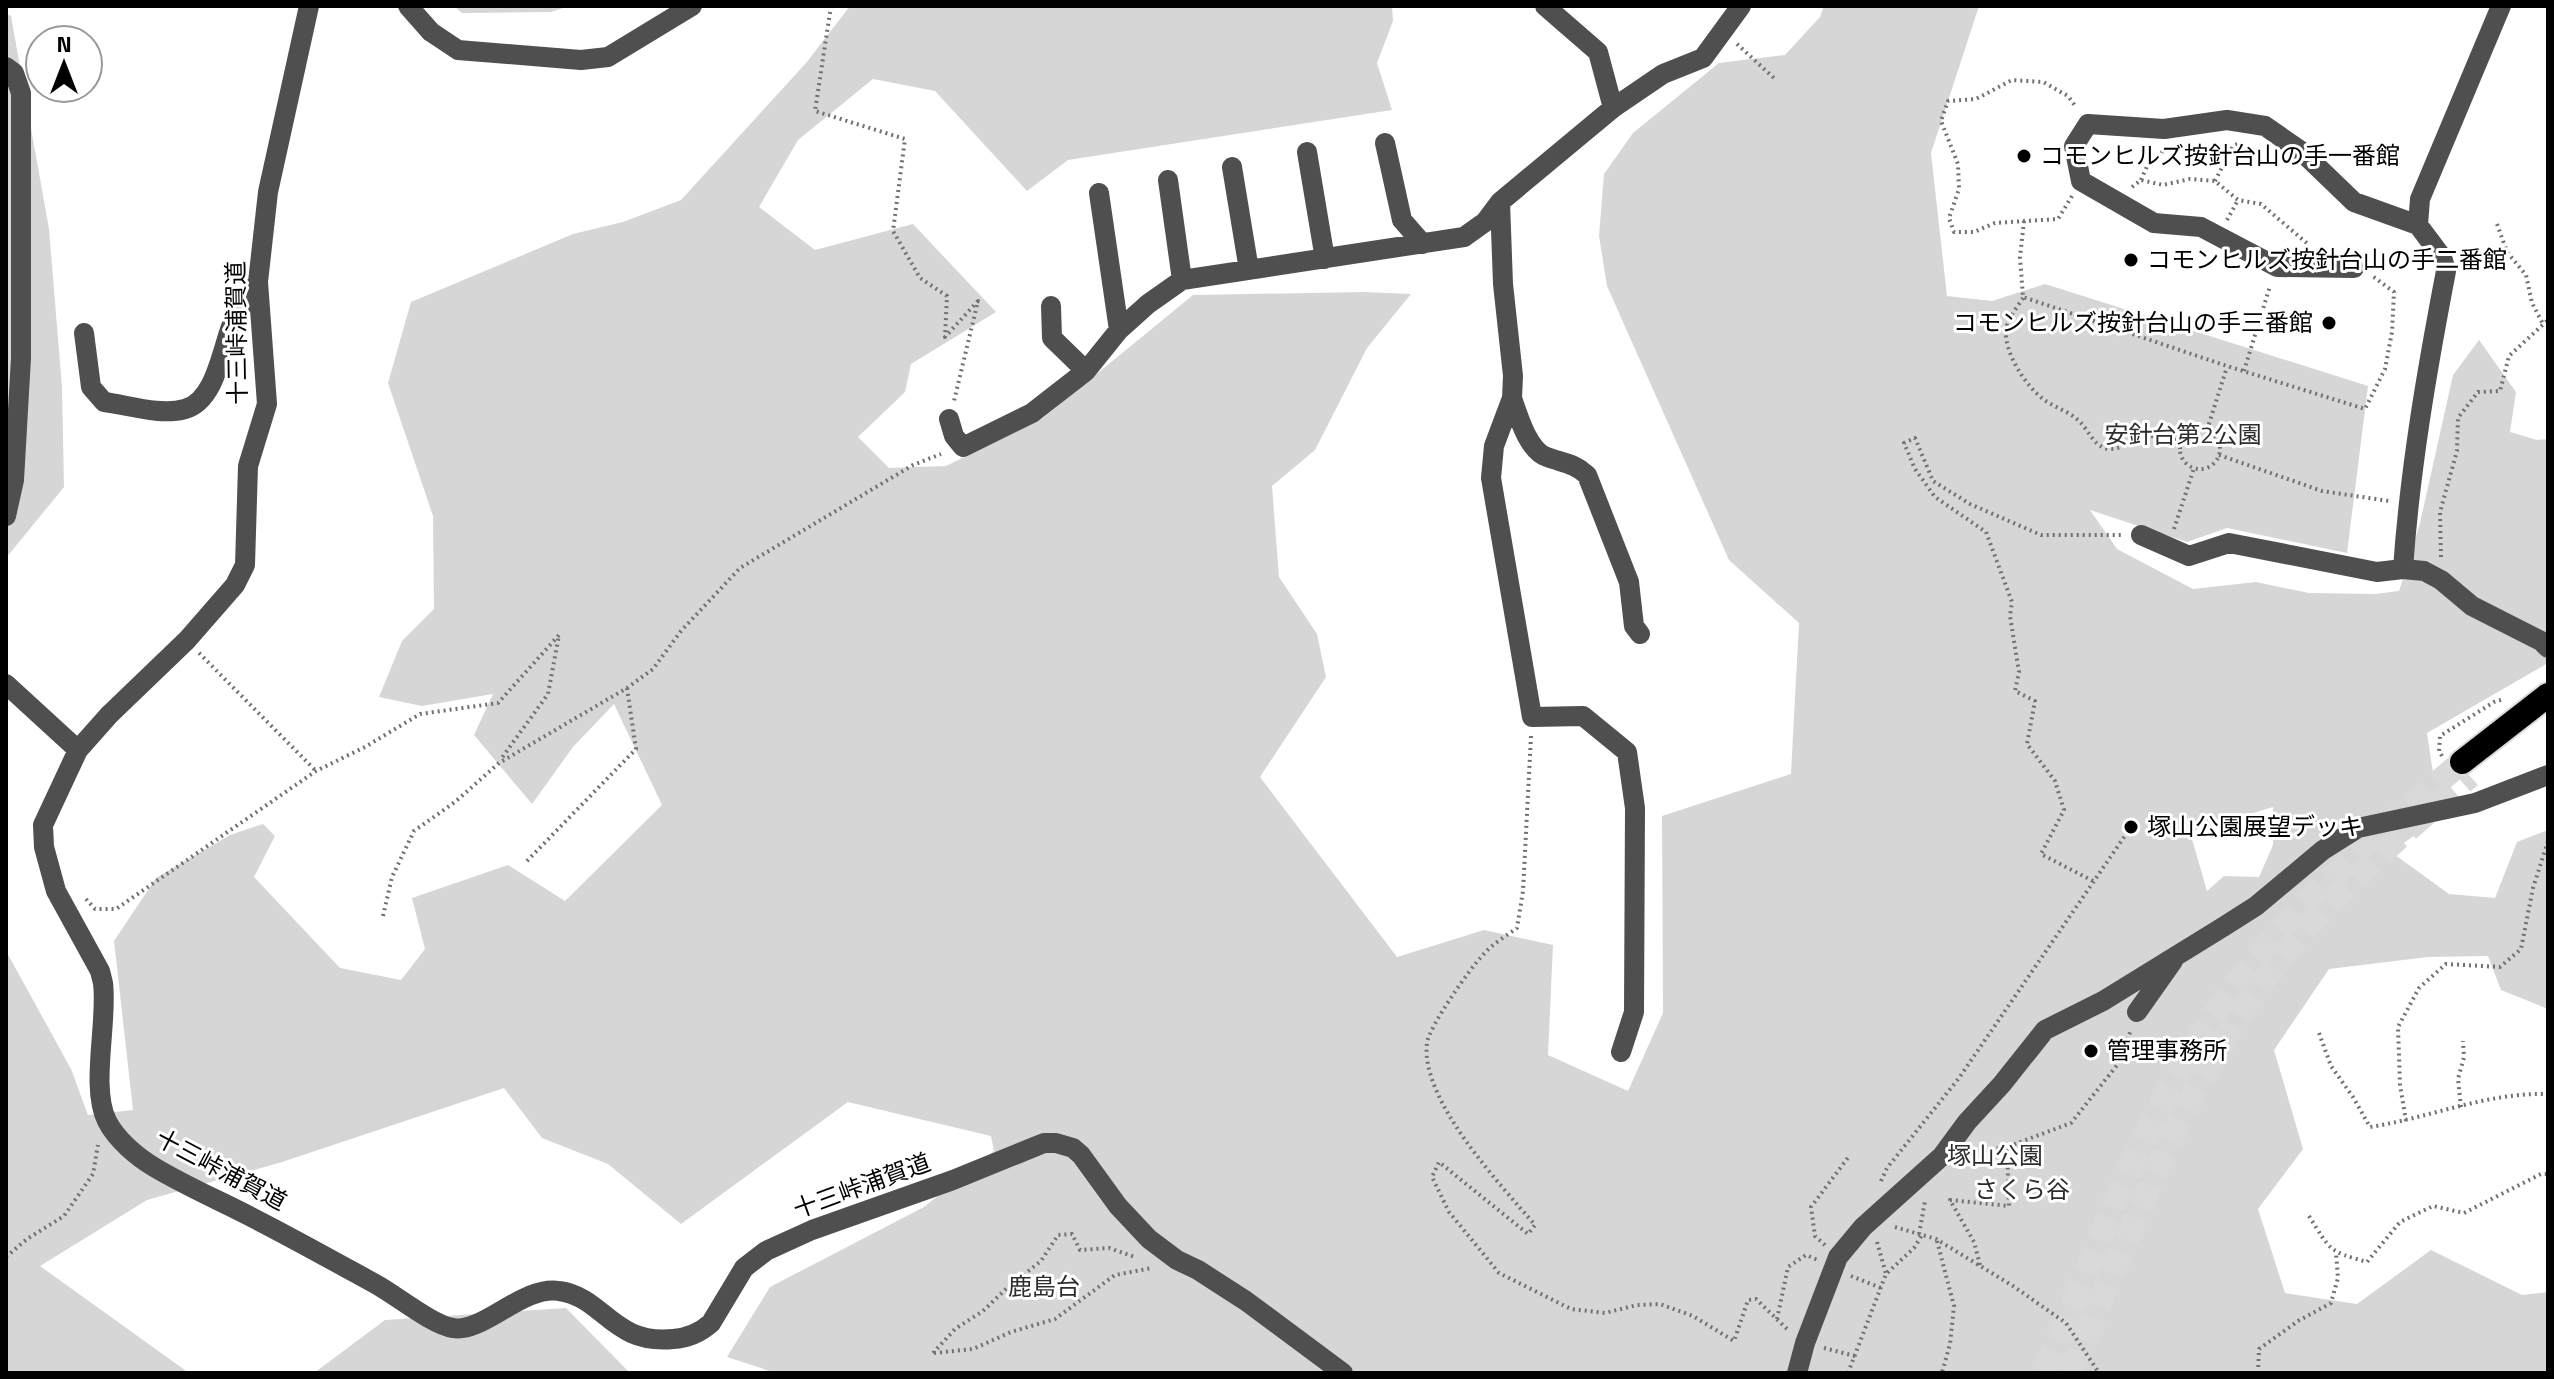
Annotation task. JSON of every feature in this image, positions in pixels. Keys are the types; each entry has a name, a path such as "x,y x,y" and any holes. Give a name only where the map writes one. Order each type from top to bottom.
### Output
{"highway":[{"path":"2548,695 2467,768 2548,713"}],"street":[{"name":"十三峠浦賀道","path":"309,6 268,192 258,282 267,404 248,466 245,565 235,585 187,640 109,715 78,750 43,825 42,836 56,891 100,971 103,983 100,1095 105,1119 133,1152 152,1167 280,1231 452,1328 469,1326 545,1290 559,1290 584,1301 631,1334 667,1340 688,1336 711,1323 744,1268 766,1251 812,1230 953,1180 1044,1143 1065,1145 1073,1148 1149,1239 1177,1260 1246,1301 1343,1373"},
{"path":"408,6 431,32 458,50 581,60 608,57 692,6"},
{"path":"1545,6 1598,52 1613,108"},
{"path":"949,419 954,436 963,447 1032,413 1086,371 1119,330 1148,304 1182,280 1464,237 1485,222 1500,202 1613,108 1663,74 1703,58 1741,6"},
{"path":"2418,225 2420,199 2501,6"},
{"path":"6,67 14,73 21,93 21,358 14,480 6,516"},
{"path":"2345,268 2277,267 2201,227 2154,223 2081,181 2074,146 2088,124 2172,128 2227,120 2265,126 2301,151 2354,202 2418,225 2442,257 2446,271 2418,423 2407,504 2403,569"},
{"path":"1385,143 1402,220 1423,244"},
{"path":"1307,152 1325,259"},
{"path":"1232,167 1249,270"},
{"path":"1168,180 1182,280"},
{"path":"1099,193 1119,330"},
{"path":"1500,202 1503,284 1513,376 1512,398 1494,446 1491,478 1532,717 1583,716 1627,752 1635,808 1634,1012 1621,1052"},
{"path":"84,333 91,387 104,402 166,411 186,409 198,401 214,379 234,319 258,282"},
{"path":"1051,306 1052,338 1086,371"},
{"path":"1512,398 1524,432 1542,456 1576,465 1587,475 1629,582 1634,626 1640,634"},
{"path":"2141,535 2189,556 2229,543 2377,572 2403,569 2424,571 2441,580 2472,606 2541,641 2548,648"},
{"path":"6,684 78,750"},
{"path":"1797,1373 1805,1343 1863,1227 1875,1229 1942,1156 2045,1030 2103,1001 2256,906 2323,850 2358,828 2475,803 2548,775"},
{"path":"2137,1012 2178,954"}],"path":[{"path":"831,6 815,111 905,139 893,231 920,278 947,296 945,337 978,301 949,419"},
{"path":"1723,31 1775,79"},
{"path":"2081,181 2058,219 1995,223 1974,232 1954,232 1949,218 1959,189 1958,164 1941,121 1948,101 1976,99 2012,80 2043,82 2068,96 2088,124"},
{"path":"2114,200 2141,180 2152,155 2159,159 2172,128"},
{"path":"2215,181 2221,169"},
{"path":"2023,297 2365,409 2385,369 2392,332 2394,292 2373,275 2345,268 2297,237 2278,216 2261,204 2238,200 2215,181 2190,179 2163,185 2141,180"},
{"path":"2024,221 2020,257 2023,297 2006,329 2008,345 2016,364 2032,388 2044,400 2064,409 2081,423 2099,446 2110,449 2147,436 2182,442"},
{"path":"2441,580 2440,512 2457,451 2458,418 2478,392 2500,391 2509,356 2546,322 2532,303 2526,275 2507,252 2497,224"},
{"path":"2244,371 2277,267"},
{"path":"2207,430 2227,366"},
{"path":"2200,428 2207,430 2220,444 2219,455 2211,466 2194,468 2181,455 2182,442 2189,432 2200,428"},
{"path":"2093,881 2041,854 2064,810 2055,781 2027,744 2035,701 2015,691 2019,672 2010,616 2012,602 1986,532 1935,497 1915,469 1904,443 1915,438 1933,481 1970,504 2041,535 2141,535"},
{"path":"383,916 392,877 414,831 455,802 499,763 627,688 653,669 681,631 740,568 913,465 942,453 941,441"},
{"path":"2219,455 2322,491 2407,504"},
{"path":"2168,547 2194,468"},
{"path":"50,872 69,880 95,909 116,909 316,771 365,747 420,714 498,703 559,635 548,694 499,763"},
{"path":"187,640 316,771"},
{"path":"527,861 636,749 627,688"},
{"path":"1532,717 1523,891 1517,928 1483,954 1442,1013 1427,1041 1428,1071 1463,1140 1535,1225 1528,1234 1439,1162 1432,1177 1449,1212 1499,1273 1571,1309 1605,1313 1637,1305 1660,1304 1693,1316 1734,1341 1748,1300 1756,1299 1805,1343"},
{"path":"1886,1274 1870,1213 1871,1199 1887,1168 1959,1078 2131,827"},
{"path":"2406,1121 2400,1085 2398,1027 2419,988 2446,964 2500,967 2521,949 2533,888 2548,841"},
{"path":"1980,1265 1974,1242 1950,1200 2009,1206 2007,1147 2071,1123 2118,1064 2137,1012"},
{"path":"2319,1033 2331,1066 2370,1127 2520,1093 2548,1094"},
{"path":"2461,1107 2458,1079 2464,1057 2463,1041"},
{"path":"6,1257 27,1239 64,1216 93,1174 105,1119"},
{"path":"1842,1267 1815,1236 1811,1207 1850,1155"},
{"path":"2309,1216 2327,1245 2336,1253 2367,1262 2400,1222 2422,1211 2433,1206 2464,1213 2541,1174 2548,1174"},
{"path":"1875,1229 1936,1239 1980,1265 2066,1323 2099,1373"},
{"path":"1141,1271 1115,1275 1055,1319 1011,1332 973,1349 933,1353 955,1329 983,1311 1041,1261 1058,1235 1072,1234 1080,1250 1109,1248 1147,1261 1177,1260"},
{"path":"1848,1373 1886,1274 1914,1248 1922,1235"},
{"path":"1936,1239 1954,1306 1950,1344 1942,1373"},
{"path":"2258,1373 2259,1349 2298,1321 2331,1303 2338,1278 2336,1253"},
{"path":"1777,1320 1788,1267 1806,1255 1842,1267 1881,1288"},
{"path":"1828,1349 1855,1356"}],"green space":[{"path":"454,6 569,6 551,12 462,13"},
{"path":"850,6 1392,6 1393,21 1377,63 1392,110 1068,160 1027,191 935,91 873,79 798,140 759,207 815,250 913,224 996,312 911,364 905,392 858,437 889,468 946,466 1043,418 1193,295 1411,294 1367,348 1315,450 1272,486 1279,577 1317,634 1326,677 1260,777 1397,957 1484,930 1553,945 1548,1055 1628,1091 1663,1013 1662,816 1791,774 1799,623 1729,560 1607,286 1599,236 1604,174 1633,133 1719,63 1785,55 1820,17 1824,6 1979,6 1931,153 1947,296 1992,301 2045,284 2368,386 2347,553 2227,528 2187,542 2090,510 2117,549 2193,589 2256,582 2309,593 2375,594 2399,591 2420,523 2453,375 2479,340 2516,392 2510,432 2537,440 2548,439 2548,663 2427,733 2433,773 2463,801 2391,852 2449,894 2495,898 2517,842 2548,830 2548,1009 2501,990 2488,956 2428,957 2329,969 2274,1050 2303,1149 2258,1209 2285,1293 2357,1304 2431,1250 2522,1295 2548,1292 2548,1373 776,1373 727,1357 770,1287 924,1207 994,1151 991,1136 848,1102 681,1224 608,1164 542,1138 504,1088 282,1162 147,1200 40,1266 189,1373 6,1373 6,951 71,1069 88,1115 133,1110 114,941 156,878 230,835 263,824 275,836 254,877 340,968 401,980 425,949 412,898 508,865 565,901 662,805 614,704 573,747 532,804 474,735 493,694 422,706 379,697 402,641 434,609 433,516 388,383 411,302 573,234 623,222 681,200 806,63","holes":["2273,807 2273,845 2259,877 2224,876 2207,891 2190,832"]},
{"path":"6,14 11,16 24,104 27,104 49,229 62,387 64,487 6,558"},
{"path":"566,1308 630,1373 314,1373 385,1320"}],"tunnel":[{"path":"2045,1373 2103,1230 2146,1135 2195,1045 2223,1002 2305,904 2366,845 2462,762"},
{"path":"2070,1373 2162,1158 2216,1054 2247,1004 2282,957 2325,908 2470,776"}],"place":[{"name":"コモンヒルズ按針台山の手一番館","path":"2024,156"},
{"name":"コモンヒルズ按針台山の手二番館","path":"2131,260"},
{"name":"コモンヒルズ按針台山の手三番館","path":"2329,323"},
{"name":"塚山公園展望デッキ","path":"2131,827"},
{"name":"管理事務所","path":"2091,1051"}],"park label":[{"name":"安針台第2公園","path":"2183,435"},
{"name":"塚山公園","path":"1995,1156"},
{"name":"さくら谷","path":"2022,1190"},
{"name":"鹿島台","path":"1044,1287"}]}
